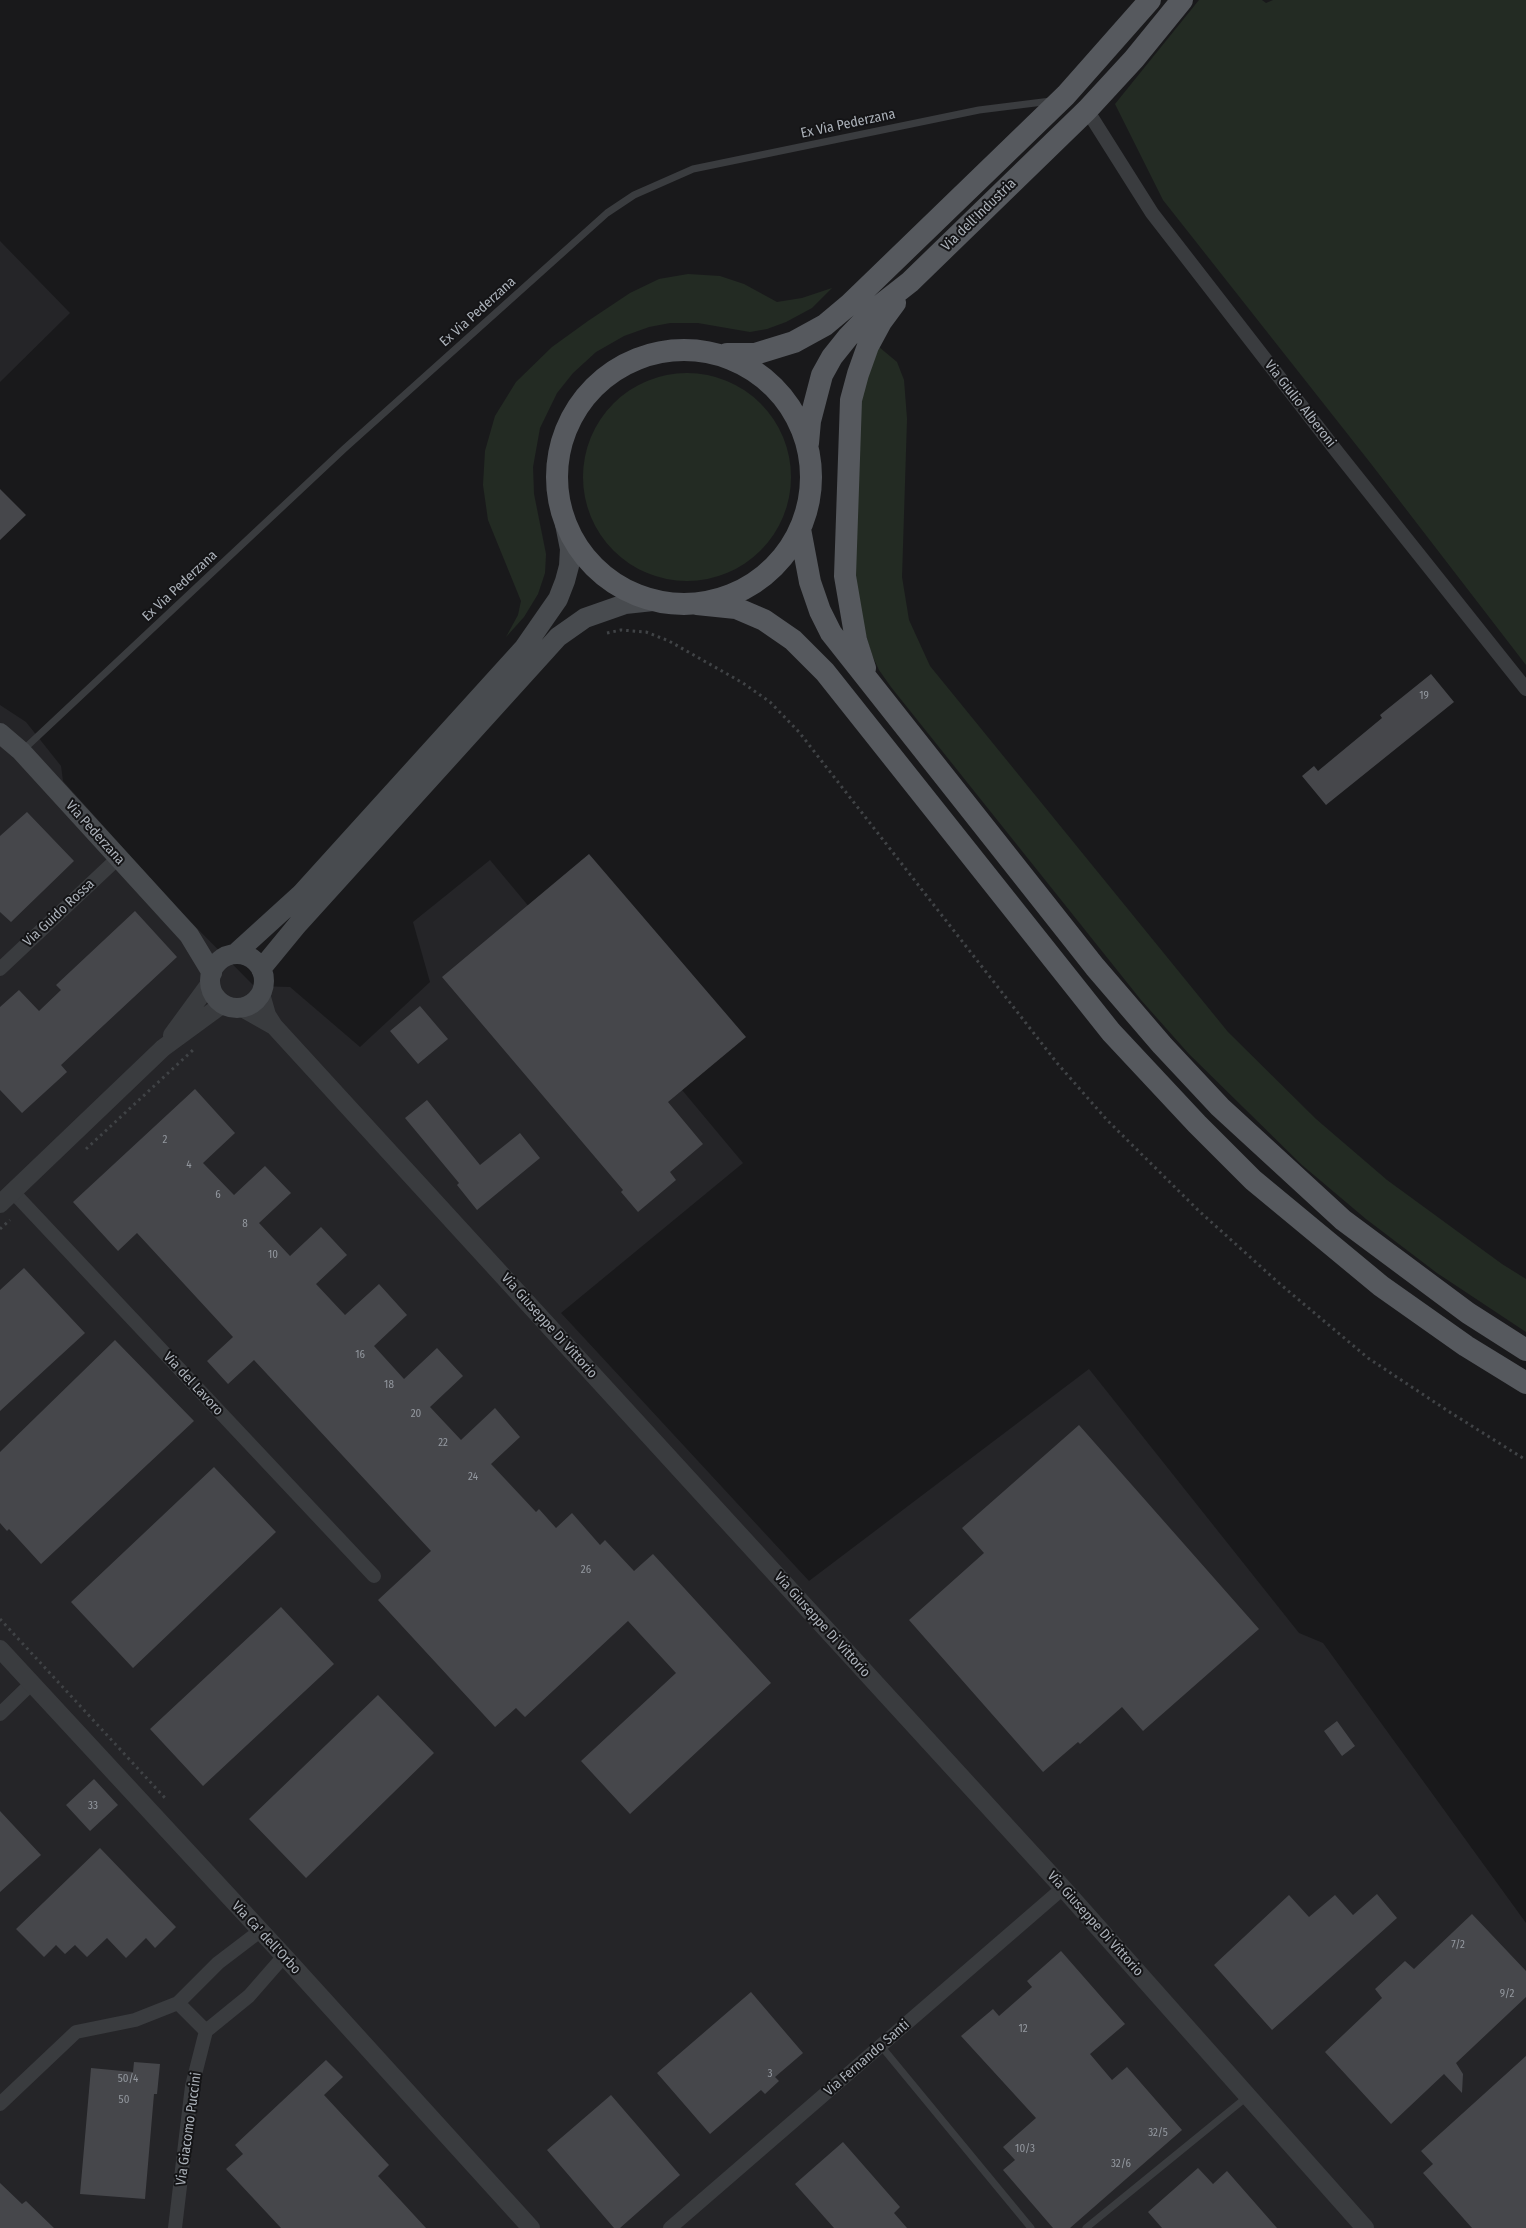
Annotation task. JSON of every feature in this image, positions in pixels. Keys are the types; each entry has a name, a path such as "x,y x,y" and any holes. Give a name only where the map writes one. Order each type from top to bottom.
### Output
{"main road":[{"name":"Via dell'Industria","path":"723,354 755,354 794,342 825,325 850,304 1061,100 1105,53 1150,0"},
{"name":"Via dell'Industria","path":"808,444 815,400 822,375 832,356 848,337 873,311 910,282 1087,110 1134,59 1182,0"},
{"path":"871,686 856,640 845,576 851,400 868,346 881,322 910,282"},
{"path":"230,956 250,958 261,969 264,977 261,994 249,1005 232,1006 216,999 211,978 215,966 230,956 302,894 524,648 558,599 569,566 570,549 557,493 557,461 565,430 581,401 602,378 630,361 660,351 692,349 723,354 752,368 777,388 796,414 808,444 811,482 809,502 800,529 787,552 769,572 748,588 723,598 697,604"},
{"path":"565,524 580,550 600,573 624,590 653,601 668,604 697,604 736,608 764,620 793,640 826,672 1111,1032 1197,1124 1253,1180 1382,1286 1466,1346 1526,1383"},
{"path":"800,529 806,563 820,611 831,633 1095,967 1162,1045 1220,1107 1343,1220 1468,1313 1526,1350"},
{"path":"261,969 298,924 558,637 585,618 625,604 653,601"},
{"name":"Via Pederzana","path":"0,733 21,752 188,935 211,978"},
{"name":"Via Pederzana","path":"188,935 230,956"}],"street":[{"name":"Via Giulio Alberoni","path":"1087,110 1152,213 1338,453 1526,689"},
{"name":"Via Guido Rossa","path":"0,969 118,858"},
{"name":"Via del Lavoro","path":"211,978 163,1048 6,1198 25,1206 374,1576"},
{"name":"Via Giuseppe Di Vittorio","path":"261,994 266,1014 274,1026 1063,1888 1365,2228"},
{"name":"Via del Lavoro","path":"163,1048 232,1006"},
{"name":"Via Giuseppe Di Vittorio","path":"232,1006 274,1026"},
{"name":"Via Ca' dell'Orbo","path":"0,1649 284,1956 531,2228"},
{"path":"0,1714 32,1683"},
{"name":"Via Fernando Santi","path":"670,2228 1063,1888"},
{"path":"0,2104 76,2032 134,2020 178,2003 218,1963 260,1931"},
{"path":"178,2003 206,2031 249,1996 284,1956"},
{"name":"Via Giacomo Puccini","path":"175,2228 192,2086 206,2031"}],"lane":[{"name":"Ex Via Pederzana","path":"21,752 344,449 607,213 634,195 693,169 979,110 1061,100"},
{"path":"880,2046 1030,2228"},
{"path":"1086,2228 1248,2096"}],"path":[{"path":"599,634 621,630 646,632 710,664 770,702 799,732 1057,1063 1114,1127 1199,1211 1280,1284 1368,1358 1526,1460"},
{"path":"83,1152 198,1046"},
{"path":"0,1229 25,1206"},
{"path":"0,1619 113,1741"}],"shaded area":[{"path":"1199,0 1262,0 1266,3 1273,0 1526,0 1526,665 1372,465 1163,200 1115,104"},
{"path":"0,241 70,313 0,382"},
{"path":"688,274 720,276 744,284 777,302 802,298 832,288 812,308 786,322 767,329 750,332 698,323 670,323 649,327 624,336 596,352 573,373 557,393 540,428 533,467 534,494 546,554 545,573 538,594 524,617 506,637 518,615 521,601 488,520 483,485 485,451 495,416 516,382 552,347 630,293 659,279"},
{"path":"879,347 897,362 904,380 907,419 902,577 909,620 930,666 1228,1032 1316,1119 1387,1180 1502,1264 1526,1279 1526,1332 1437,1273 1366,1219 1302,1165 1189,1054 1141,1000 879,670 872,655 854,596 855,420 863,387"},
{"path":"687,373 707,375 736,385 753,397 767,411 783,437 789,457 791,477 789,497 779,526 767,543 753,557 727,573 707,579 687,581 667,579 638,569 621,557 607,543 591,517 585,497 583,477 585,457 595,428 607,411 621,397 647,381 667,375"},
{"path":"0,705 26,722 61,766 63,781 180,911 254,986 290,987 360,1047 430,982 413,922 490,860 743,1163 561,1313 809,1581 1089,1369 1299,1633 1323,1643 1526,1923 1526,2228 0,2228"}],"building":[{"path":"0,489 26,515 0,540"},
{"path":"1431,674 1454,702 1326,805 1302,776 1314,766 1318,771 1382,718 1380,715"},
{"path":"27,812 74,861 11,922 0,912 0,836"},
{"path":"589,854 746,1037 668,1102 703,1144 670,1172 676,1180 638,1212 621,1192 623,1190 442,977"},
{"path":"135,911 177,957 61,1065 67,1072 22,1113 0,1090 0,1007 19,990 39,1011 61,990 56,985"},
{"path":"420,1006 448,1039 418,1064 390,1031"},
{"path":"195,1089 235,1133 203,1163 234,1195 265,1166 291,1193 259,1223 290,1256 321,1227 347,1255 316,1284 345,1315 379,1284 407,1315 374,1346 404,1379 437,1348 463,1376 430,1407 461,1440 495,1408 520,1437 491,1464 536,1512 539,1509 556,1528 572,1513 600,1545 605,1540 634,1571 653,1554 771,1683 630,1814 581,1761 676,1673 628,1621 525,1717 516,1708 495,1727 378,1600 431,1551 254,1360 228,1384 207,1361 233,1337 137,1233 118,1251 73,1202"},
{"path":"427,1100 480,1165 520,1133 540,1158 477,1210 457,1185 459,1183 405,1118"},
{"path":"24,1268 85,1333 0,1411 0,1290"},
{"path":"115,1340 194,1421 41,1564 9,1529 7,1531 0,1523 0,1452"},
{"path":"1079,1425 1259,1629 1143,1731 1122,1707 1080,1744 1078,1742 1043,1772 909,1620 984,1553 962,1528"},
{"path":"214,1467 276,1532 133,1668 71,1602"},
{"path":"281,1607 334,1664 203,1786 150,1729"},
{"path":"378,1695 434,1753 306,1878 249,1819"},
{"path":"1337,1721 1355,1746 1342,1756 1324,1731"},
{"path":"94,1779 118,1805 90,1831 66,1805"},
{"path":"0,1811 41,1855 0,1892"},
{"path":"100,1848 176,1927 155,1948 146,1938 126,1958 107,1938 87,1957 75,1945 65,1954 56,1945 44,1957 16,1929"},
{"path":"1377,1894 1397,1918 1272,2030 1214,1965 1289,1895 1309,1917 1335,1895 1353,1915"},
{"path":"1472,1914 1526,1971 1526,1997 1456,2063 1463,2074 1462,2093 1444,2074 1391,2124 1325,2052 1382,1998 1375,1989 1405,1961 1414,1969"},
{"path":"1061,1951 1125,2024 1090,2054 1112,2080 1127,2067 1182,2130 1070,2228 1053,2228 1003,2170 1015,2160 1003,2147 1036,2118 961,2036 993,2009 999,2016 1032,1987 1027,1981"},
{"path":"751,1992 803,2053 775,2077 779,2081 765,2094 761,2090 710,2134 657,2073"},
{"path":"1526,2056 1526,2228 1472,2228 1423,2173 1433,2164 1421,2151"},
{"path":"326,2060 343,2077 324,2095 389,2165 378,2176 426,2228 281,2228 226,2169 243,2154 235,2145"},
{"path":"134,2062 160,2064 157,2094 154,2094 145,2199 80,2194 91,2068 133,2072"},
{"path":"611,2095 680,2175 620,2228 614,2228 547,2150"},
{"path":"843,2142 900,2207 894,2213 907,2228 834,2228 795,2184"},
{"path":"1198,2168 1213,2184 1227,2171 1277,2228 1162,2228 1148,2212"},
{"path":"0,2183 22,2204 26,2201 54,2228 0,2228"}]}
